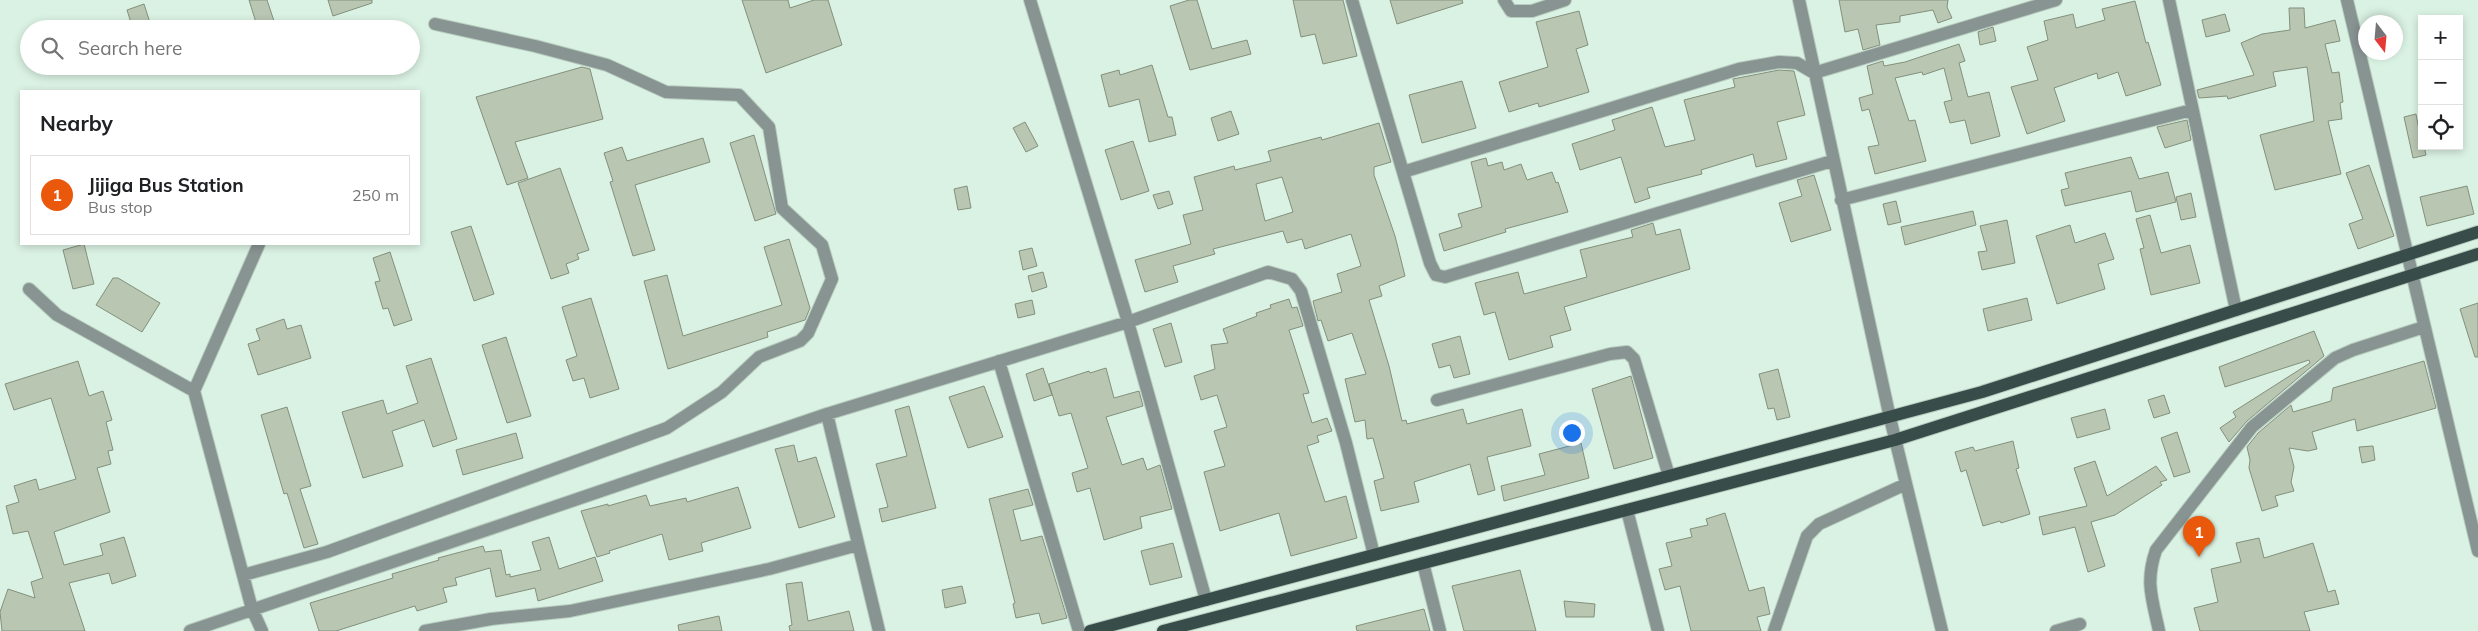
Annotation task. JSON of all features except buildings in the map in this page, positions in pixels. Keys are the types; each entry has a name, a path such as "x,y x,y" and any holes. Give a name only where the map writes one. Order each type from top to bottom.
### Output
{"main road":[{"path":"1090,631 1982,392 2478,232"},
{"path":"1163,631 1188,628 1423,563 1895,440 2478,254"}],"street":[{"path":"1030,0 1128,322 1206,600"},
{"path":"1352,0 1430,263 1436,274 1445,277 1832,161"},
{"path":"1504,0 1511,11 1532,11 1565,0"},
{"path":"1799,0 1832,161 1890,418 1942,631"},
{"path":"1403,172 1739,69 1779,62 1797,63 1814,73 2056,0"},
{"path":"2169,0 2236,310"},
{"path":"2347,0 2411,276 2478,551"},
{"path":"243,574 327,552 667,428 722,392 759,357 800,341 808,333 832,279 822,245 782,208 769,127 739,95 666,92 607,65 535,46 435,24"},
{"path":"1841,200 2192,110"},
{"path":"259,245 194,391 252,609 262,631"},
{"path":"190,631 827,414 1128,322 1268,272 1292,279 1301,291 1374,555"},
{"path":"29,289 57,315 194,391"},
{"path":"2159,631 2150,589 2150,570 2156,550 2252,427 2335,358 2353,350 2424,327"},
{"path":"1437,400 1610,354 1627,352 1634,359 1668,476"},
{"path":"999,361 1079,631"},
{"path":"827,414 879,631"},
{"path":"1774,631 1807,536 1818,524 1906,484"},
{"path":"1627,510 1658,631"},
{"path":"425,631 490,619 570,611 769,569 858,544"},
{"path":"1423,563 1440,631"},
{"path":"2056,631 2080,624"}],"place":[{"name":"Jijiga Bus Station","path":"2199,557"}]}
